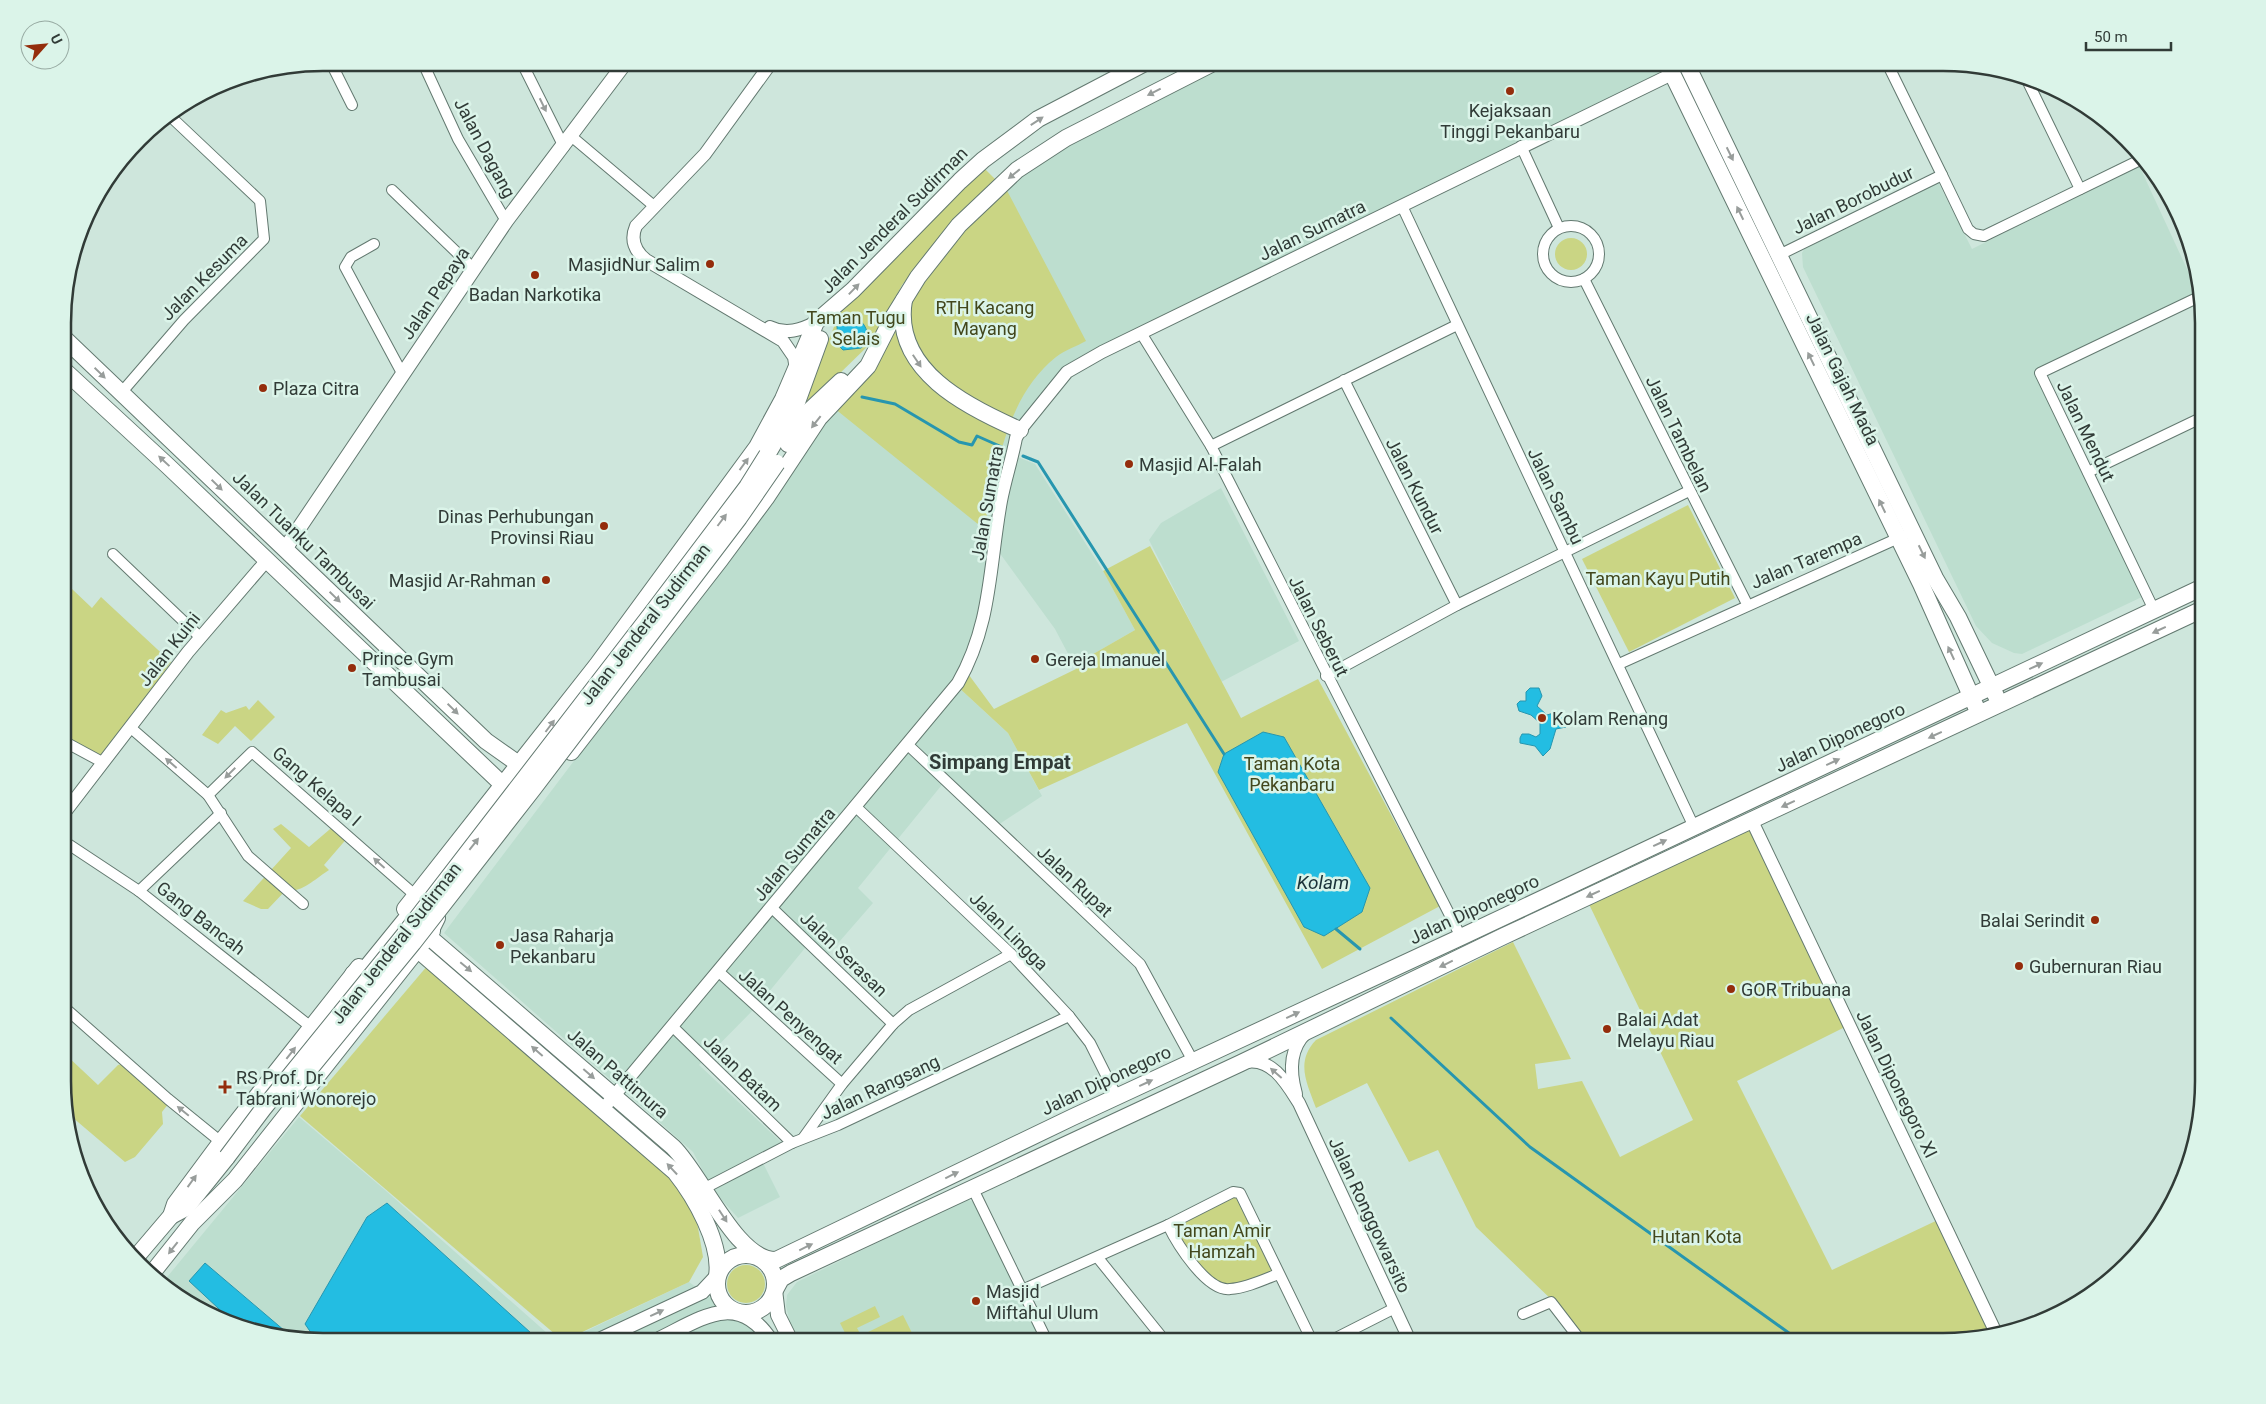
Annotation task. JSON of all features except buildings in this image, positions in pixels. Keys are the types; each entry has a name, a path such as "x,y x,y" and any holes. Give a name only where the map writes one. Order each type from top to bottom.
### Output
{"main road":[{"name":"Jalan Pepaya","path":"285,550 506,221 568,142 619,71"},
{"name":"Jalan Jenderal Sudirman","path":"140,1253 171,1216 175,1204 221,1142 520,765 623,631 765,434 796,370 816,322 834,308 984,160 1038,119 1128,71"},
{"name":"Jalan Jenderal Sudirman","path":"156,1269 192,1223 235,1180 418,950 649,653 766,498 803,439 819,418 859,378 918,276 959,225 1017,170 1066,138 1196,71"},
{"name":"Jalan Gajah Mada","path":"1672,71 1707,126 1779,255 1905,534 1980,714"},
{"name":"Jalan Gajah Mada","path":"1689,71 1707,126 1763,262 1905,534 1992,687 2000,705"},
{"path":"1763,262 1779,255"},
{"path":"905,298 903,320 907,339 915,360 923,369 980,411 1020,430"},
{"path":"801,409 828,317 834,308"},
{"path":"192,1223 263,1109 410,927 652,613 747,488 801,409 880,343"},
{"name":"Jalan Tuanku Tambusai","path":"71,345 486,741 520,765"},
{"path":"71,377 503,785 542,789"},
{"name":"Jalan Diponegoro","path":"760,1258 776,1260 783,1257 1073,1117 1972,697 2195,590"},
{"name":"Jalan Diponegoro","path":"774,1290 778,1282 791,1272 1082,1135 1241,1063 1623,880 2195,613"},
{"path":"623,631 612,656 592,682 591,689 594,695 601,698 607,696 627,671 649,653"},
{"path":"520,765 528,808"},
{"path":"1615,864 1623,880"},
{"path":"353,974 368,967 431,888 442,884 448,888 451,898 433,923 428,936"},
{"name":"Jalan Pattimura","path":"428,936 680,1154 705,1188 739,1241 760,1258"},
{"name":"Jalan Pattimura","path":"418,950 669,1165 682,1180 701,1215 715,1247 718,1267 717,1276"},
{"path":"1073,1117 1082,1135"},
{"path":"171,1216 186,1208 231,1160"},
{"path":"614,1333 702,1292 717,1276 726,1261 734,1256 744,1254 760,1258 773,1272 778,1314 787,1333"},
{"path":"717,1276 716,1285 722,1301 728,1307 740,1312 757,1324 764,1333"},
{"path":"672,1333 715,1314 753,1312 761,1309 767,1304 774,1290"}],"street":[{"path":"335,71 352,105"},
{"name":"Jalan Dagang","path":"427,71 458,139 506,221"},
{"path":"527,71 568,142 654,206"},
{"path":"765,71 705,154 654,206 636,226 633,234 639,254 783,342 794,357 796,370"},
{"name":"Jalan Sumatra","path":"604,1108 908,746 958,683 969,664 987,608 1001,501 1020,430 1067,372 1141,333 1402,206 1664,71"},
{"name":"Jalan Borobudur","path":"1891,71 1968,228 1974,234 1984,236 2080,189"},
{"path":"2030,87 2080,189 2136,162"},
{"name":"Jalan Kesuma","path":"121,393 184,320 264,239 260,201 174,120"},
{"path":"1521,146 1559,228"},
{"name":"Jalan Borobudur","path":"1779,255 1942,175"},
{"path":"392,190 474,269"},
{"name":"Jalan Sambu","path":"1402,206 1456,325 1694,827"},
{"path":"1578,226 1593,237 1598,246 1597,265 1584,279 1575,282 1558,279 1546,266 1543,258 1546,240 1559,228 1578,226"},
{"path":"374,244 351,257 344,267 403,375"},
{"name":"Jalan Tambelan","path":"1584,279 1746,604"},
{"name":"Jalan Mendut","path":"2154,610 2040,372 2194,300"},
{"path":"743,316 752,317 778,331 786,332 807,327 816,322"},
{"path":"1211,446 1456,325"},
{"name":"Jalan Seberut","path":"1141,333 1211,446 1326,676 1461,937"},
{"name":"Jalan Kundur","path":"1344,380 1457,605"},
{"path":"2088,472 2195,421"},
{"path":"1326,676 1457,605 1566,554 1689,491"},
{"name":"Jalan Tarempa","path":"1618,664 1746,604 1905,534"},
{"path":"113,554 200,637"},
{"name":"Jalan Kuini","path":"71,804 200,637 267,560"},
{"path":"131,728 208,795 248,856 303,904"},
{"path":"71,745 102,762"},
{"name":"Jalan Rupat","path":"908,746 1140,964 1193,1061"},
{"name":"Gang Kelapa I","path":"208,795 252,752 416,896"},
{"name":"Jalan Lingga","path":"856,807 1011,954 1069,1016 1090,1043 1117,1097"},
{"path":"139,890 221,813"},
{"name":"Jalan Diponegoro XI","path":"1752,821 1993,1328"},
{"name":"Gang Bancah","path":"71,846 139,890 311,1027"},
{"name":"Jalan Serasan","path":"772,908 893,1024"},
{"path":"804,1137 842,1084 893,1024 909,1010 1011,954"},
{"name":"Jalan Penyengat","path":"719,972 842,1084"},
{"path":"71,1013 168,1100 221,1142"},
{"name":"Jalan Rangsang","path":"705,1188 804,1137 838,1126 1069,1016"},
{"name":"Jalan Batam","path":"673,1027 792,1143"},
{"name":"Jalan Ronggowarsito","path":"1299,1103 1293,1082 1293,1054 1297,1043 1309,1030"},
{"name":"Jalan Ronggowarsito","path":"1241,1063 1259,1062 1274,1070 1287,1084 1299,1103 1406,1333"},
{"path":"972,1187 1043,1333"},
{"path":"1022,1290 1098,1258 1232,1192 1240,1193 1308,1333"},
{"path":"1168,1225 1177,1244 1215,1287 1229,1290 1278,1274"},
{"path":"1098,1258 1159,1333"},
{"path":"1523,1314 1551,1302 1574,1333"},
{"path":"1346,1333 1394,1308"}],"shaded area":[{"path":"1213,71 1661,71 1664,76 1066,372 1019,429 990,578 968,663 619,1087 444,933 595,733 807,440 887,348 1009,185 1102,125"},
{"path":"2136,162 2190,277 2193,298 2037,372 2146,595 2022,654 2014,653 1992,643 1976,626 1803,267 1802,253 1807,244 1938,182 1972,249 2026,222 2023,217"},
{"path":"1013,455 1035,464 1103,571 1135,630 1074,665 1055,629 996,548"},
{"path":"1221,488 1299,641 1221,682 1149,540 1161,523"},
{"path":"957,686 1008,733 1042,796 995,827 909,746"},
{"path":"909,747 945,781 858,888 873,903 826,957 810,942 758,1005 699,1065 782,1143 759,1155 780,1197 738,1218 713,1190 693,1152 621,1088"},
{"path":"299,1117 547,1333 324,1333 291,1331 258,1324 227,1314 197,1299 166,1278"},
{"path":"967,1199 975,1203 1038,1333 794,1333 786,1306 787,1295 797,1282"},
{"path":"689,1282 756,1333 582,1333"}],"green space":[{"name":"Taman Tugu Selais","path":"984,168 995,179 950,225 902,285 872,342 798,414 841,310"},
{"name":"RTH Kacang Mayang","path":"1002,181 1086,341 1056,357 1039,374 1025,393 1014,414 999,459 984,529 834,408 894,334 921,272"},
{"path":"1571,238 1583,242 1587,254 1583,266 1571,270 1559,266 1555,254 1559,242"},
{"name":"Taman Kayu Putih","path":"1688,505 1735,598 1629,652 1582,559"},
{"name":"Taman Kota Pekanbaru","path":"1150,546 1241,718 1318,679 1440,906 1322,969 1187,723 1039,790 1008,733 957,686 966,671 994,709 1076,669 1074,665 1135,630 1103,571"},
{"path":"72,589 92,608 101,597 171,662 127,724 98,758 71,742"},
{"path":"258,700 275,717 251,741 235,726 218,744 202,735 221,710 226,713 246,706 249,710"},
{"name":"Hutan Kota","path":"1752,821 1849,1025 1737,1081 1832,1270 1942,1218 1997,1327 1975,1331 1942,1333 1579,1333 1555,1303 1476,1227 1438,1150 1409,1162 1367,1083 1316,1108 1304,1065 1306,1056 1316,1040 1513,942 1571,1059 1535,1064 1538,1089 1582,1081 1620,1157 1693,1120 1586,898"},
{"path":"281,824 309,847 336,824 349,836 324,865 329,870 303,888 292,891 286,890 268,909 261,909 243,901 291,848 273,829"},
{"path":"428,965 662,1166 696,1216 703,1257 689,1282 580,1333 554,1333 300,1116"},
{"path":"71,1060 98,1085 118,1065 126,1063 169,1103 162,1112 163,1124 135,1157 125,1162 74,1119"},
{"name":"Taman Amir Hamzah","path":"1240,1193 1278,1274 1247,1285 1215,1287 1168,1225"},
{"path":"746,1265 760,1270 765,1284 760,1298 746,1303 732,1298 727,1284 732,1270"},
{"path":"875,1306 880,1317 857,1328 860,1333 845,1333 840,1323"},
{"path":"903,1315 912,1333 866,1333"}],"water":[{"path":"855,319 862,322 866,328 867,343 861,348 843,350 838,345 837,326 842,321 850,322"},
{"path":"1530,688 1539,688 1542,696 1537,706 1547,715 1557,712 1562,713 1567,722 1566,727 1556,729 1550,749 1543,756 1535,746 1520,743 1522,734 1536,737 1540,734 1540,723 1531,715 1519,711 1517,704 1520,701 1526,701 1526,692"},
{"name":"Kolam","path":"1263,732 1284,737 1370,888 1362,912 1324,936 1304,927 1218,772 1224,754"},
{"path":"387,1203 531,1333 311,1332 305,1324 367,1217"},
{"path":"205,1263 283,1330 258,1324 222,1312 189,1281"}],"waterway":[{"path":"862,397 895,404 959,442 972,445 977,436 1004,448"},
{"path":"1023,456 1038,462 1224,754"},
{"path":"1336,929 1360,949"},
{"path":"1391,1018 1530,1147 1789,1333"}],"place":[{"name":"Kejaksaan Tinggi Pekanbaru","path":"1510,91"},
{"name":"MasjidNur Salim","path":"710,264"},
{"name":"Badan Narkotika","path":"535,275"},
{"name":"Plaza Citra","path":"263,388"},
{"name":"Masjid Al-Falah","path":"1129,464"},
{"name":"Dinas Perhubungan Provinsi Riau","path":"604,526"},
{"name":"Masjid Ar-Rahman","path":"546,580"},
{"name":"Gereja Imanuel","path":"1035,659"},
{"name":"Prince Gym Tambusai","path":"352,668"},
{"name":"Kolam Renang","path":"1542,718"},
{"name":"Balai Serindit","path":"2095,920"},
{"name":"Jasa Raharja Pekanbaru","path":"500,945"},
{"name":"Gubernuran Riau","path":"2019,966"},
{"name":"GOR Tribuana","path":"1731,989"},
{"name":"Balai Adat Melayu Riau","path":"1607,1029"},
{"name":"RS Prof. Dr. Tabrani Wonorejo","path":"225,1087"},
{"name":"Masjid Miftahul Ulum","path":"976,1301"}],"district":[{"name":"Simpang Empat","path":"1000,762"}]}
